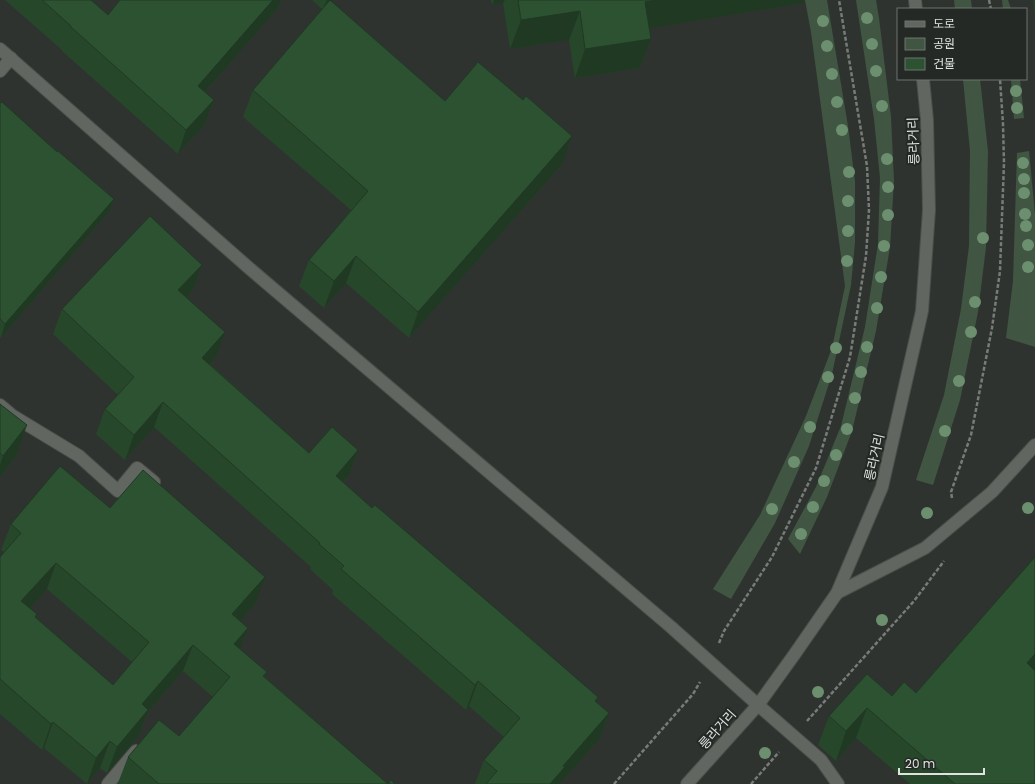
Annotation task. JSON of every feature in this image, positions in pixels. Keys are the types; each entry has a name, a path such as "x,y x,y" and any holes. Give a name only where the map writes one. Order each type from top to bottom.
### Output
{"street":[{"path":"0,49 255,273 671,627 821,760 838,784"},
{"path":"0,70 11,58"},
{"name":"릉라거리","path":"687,784 758,704 837,593 882,487 922,311 929,210 927,120 923,80"},
{"path":"0,405 13,416 79,456 118,491 137,468 160,488"},
{"path":"837,593 925,548 992,492 1035,445"},
{"path":"108,784 142,744"}],"path":[{"path":"614,784 693,694 710,663 724,631 772,557 816,468 850,357 866,256 869,210 866,166 840,0"},
{"path":"751,784 914,601 948,556 953,525 951,492 971,435 992,328 1000,271 1004,163 1000,80"}],"green space":[{"path":"805,0 827,0 848,126 855,181 855,242 851,285 832,374 809,446 775,523 731,599 713,589 760,515 806,416 832,348 845,286 811,32"},
{"path":"856,0 876,0 879,18 891,117 894,181 890,247 876,331 852,431 827,497 800,554 788,539 816,487 841,426 865,327 878,244 880,178 874,119"},
{"path":"954,0 971,0 972,8 955,8"},
{"path":"1002,0 1008,0 1011,8 1003,8"},
{"path":"963,80 980,80 988,151 986,247 978,312 960,400 933,485 916,480 944,395 961,309 969,246 970,151"},
{"path":"1011,80 1020,80 1024,118 1014,119"},
{"path":"1029,151 1035,214 1035,347 1006,338 1013,281 1017,153"}],"building":[{"path":"42,0 91,0 108,15 120,0 273,0 198,86 214,100 186,130"},
{"path":"330,0 445,101 478,62 523,100 526,96 572,136 418,312 356,256 334,281 309,260 368,191 253,90"},
{"path":"518,0 657,0 645,2 651,39 585,49 580,11 521,20"},
{"path":"2,102 57,152 58,151 114,199 5,324 0,319 0,103"},
{"path":"150,216 202,265 178,290 225,332 202,358 309,453 332,427 358,450 336,476 372,508 375,505 598,697 595,701 609,713 563,766 565,767 550,784 486,784 497,771 484,760 520,718 478,681 475,685 341,569 344,566 319,544 320,543 163,402 134,435 105,409 134,377 62,309"},
{"path":"0,404 27,425 3,456 0,453"},
{"path":"60,466 110,508 143,470 265,577 232,614 248,628 234,644 267,672 263,676 388,784 159,784 128,757 159,720 179,736 230,677 193,645 142,704 148,710 117,747 110,741 96,758 53,722 51,724 0,679 0,557 21,533 11,524","holes":["56,563 149,642 113,685 35,617 37,614 21,601"]},
{"path":"1035,557 1035,654 1027,663 1035,671 1035,784 955,784 867,708 846,731 829,716 867,674 892,696 904,682 916,693"},
{"path":"391,780 395,784 388,784"}]}
